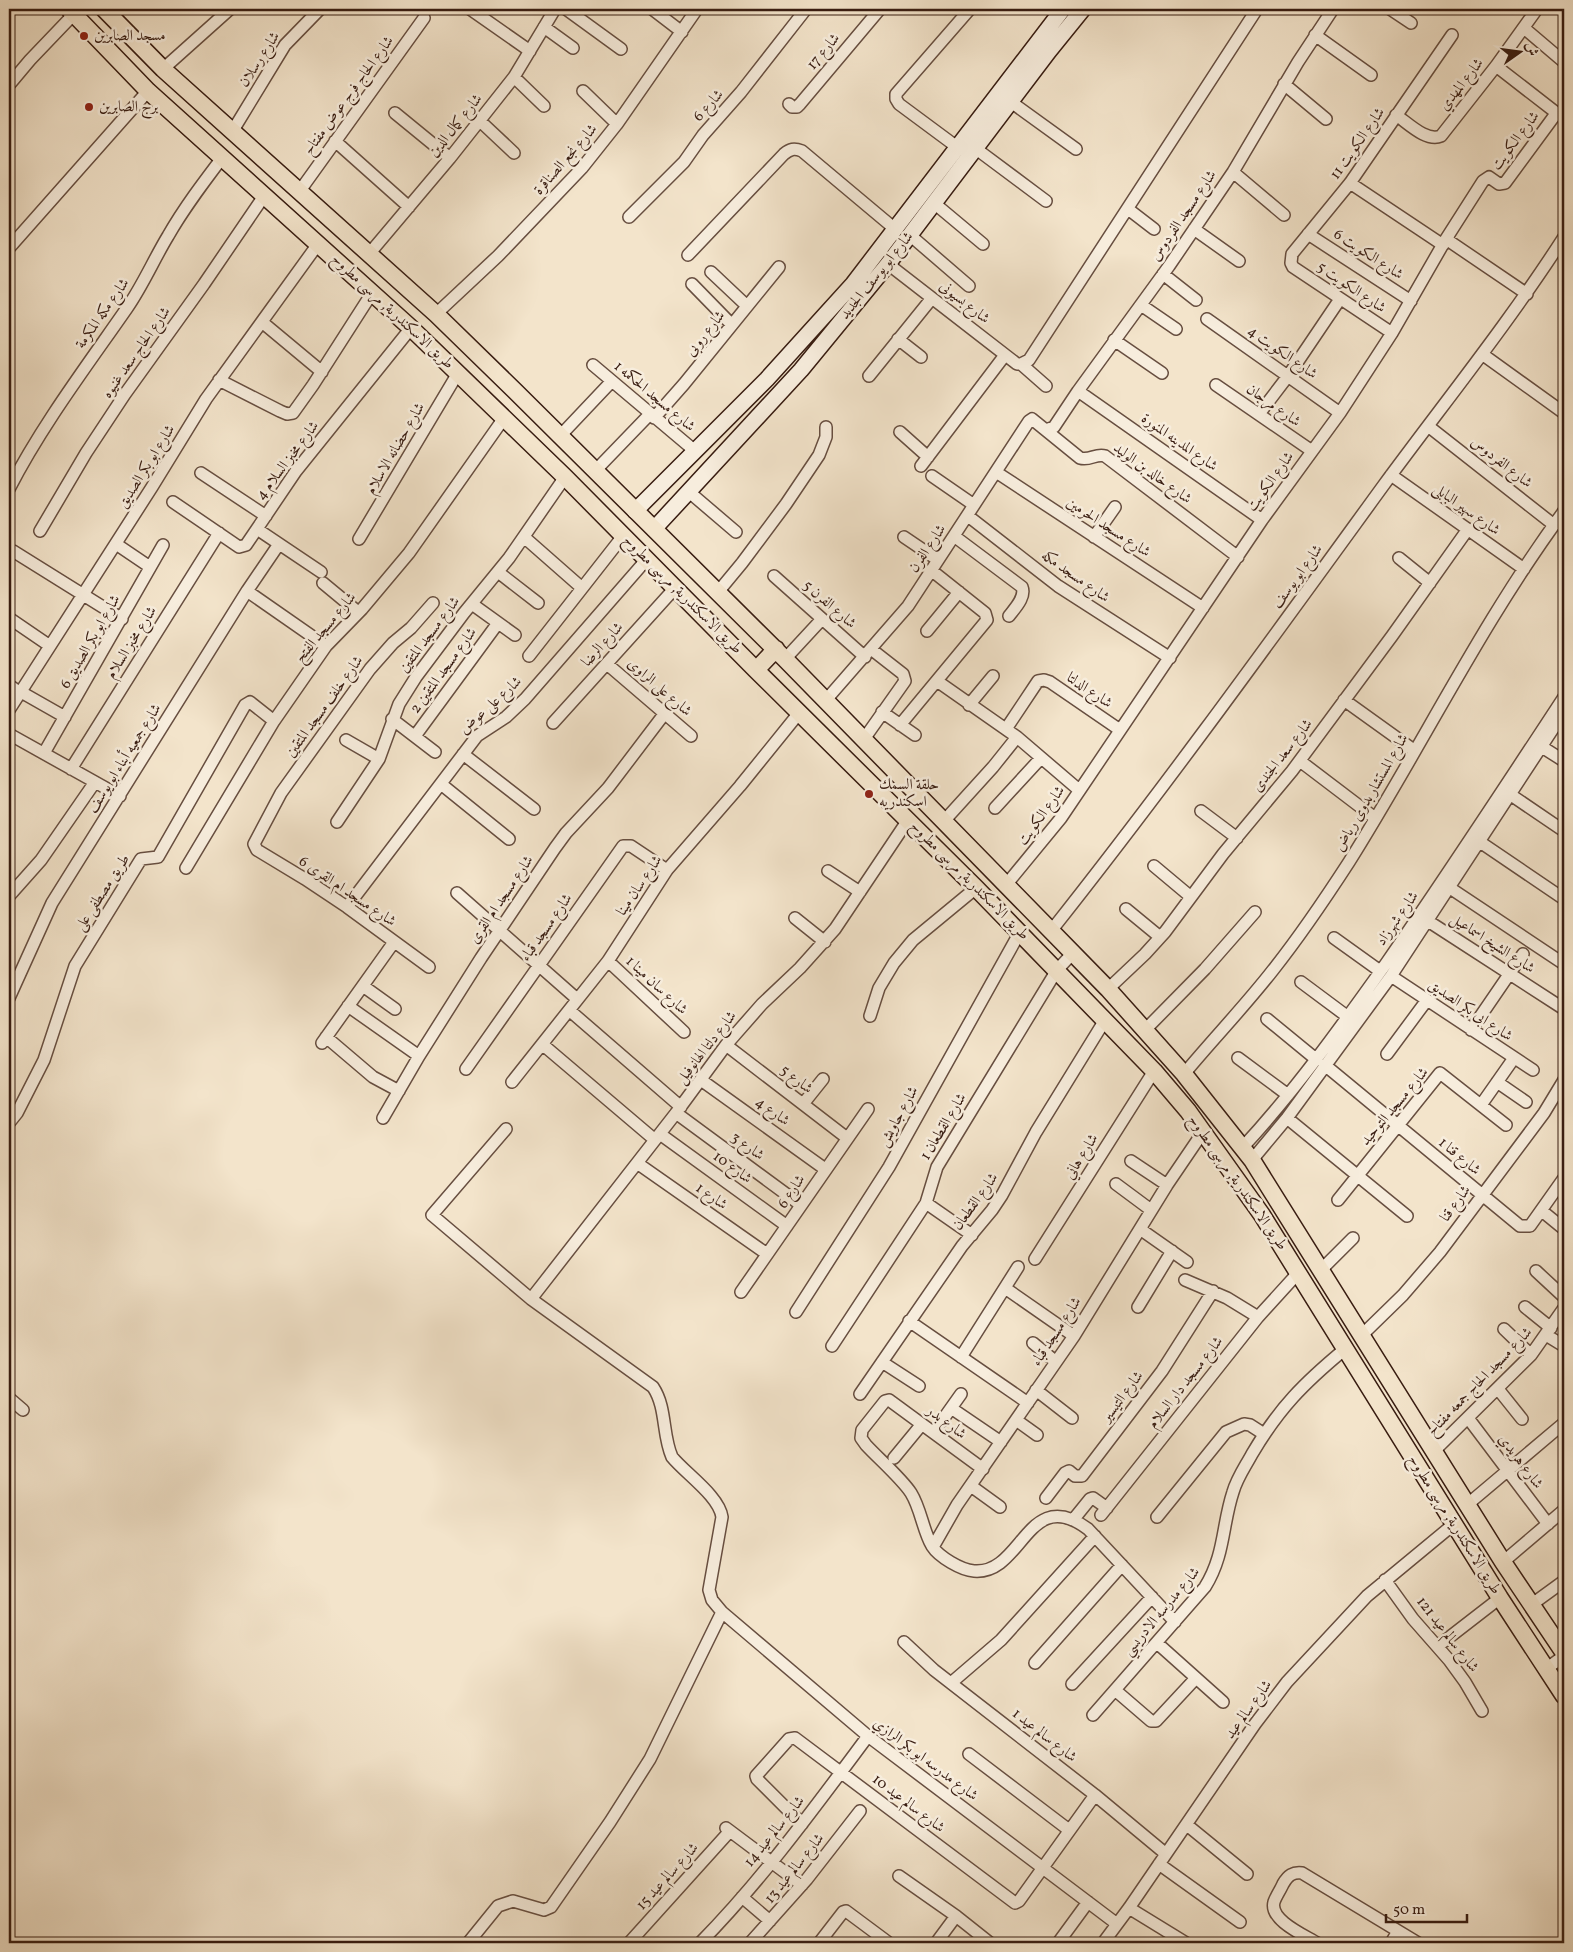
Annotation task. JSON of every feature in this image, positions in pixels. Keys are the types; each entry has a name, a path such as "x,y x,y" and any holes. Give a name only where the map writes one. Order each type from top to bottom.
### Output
{"main road":[{"name":"طريق الاسكندرية, مرسى مطروح","path":"104,9 163,69 436,314 486,362 826,700 1108,989 1145,1030 1184,1074 1247,1154 1503,1562 1564,1655"},
{"name":"طريق الاسكندرية, مرسى مطروح","path":"72,11 148,91 411,328 565,477 1020,932 1154,1071 1203,1132 1257,1208 1500,1598 1564,1696"},
{"path":"462,377 486,362"},
{"path":"756,670 780,654"}],"street":[{"path":"163,69 230,9"},
{"name":"شارع رسلان","path":"232,132 285,46 320,9"},
{"path":"470,9 530,51"},
{"name":"شارع كمال الدين","path":"369,254 450,158 514,77 555,9"},
{"path":"566,9 621,49"},
{"path":"652,9 682,32"},
{"name":"شارع نجع الصناقرة","path":"436,314 498,256 582,168 617,124 697,9"},
{"name":"شارع 6","path":"629,217 684,162 703,135 741,92 806,9"},
{"name":"شارع 17","path":"789,104 792,107 797,107 800,104 880,9"},
{"path":"957,146 899,104 896,94 970,9"},
{"name":"شارع ابو يوسف الجديد","path":"654,528 801,370 911,236 1010,102 1063,9"},
{"name":"شارع ابو يوسف الجديد","path":"635,510 766,379 824,317 853,284 957,146 1043,46 1083,9"},
{"path":"1022,364 1029,360 1258,9"},
{"name":"شارع مسجد الفردوس","path":"1046,430 1054,427 1078,390 1141,305 1233,172 1284,84 1333,9"},
{"path":"1390,9 1411,23"},
{"name":"شارع المهدي","path":"1396,115 1428,137 1435,138 1441,136 1496,66 1537,9"},
{"path":"9,85 72,11"},
{"name":"شارع الحاج فرج عوض مفتاح","path":"299,192 424,18"},
{"path":"544,27 573,48"},
{"path":"1524,28 1564,62"},
{"path":"1315,35 1371,75"},
{"name":"شارع الكويت 11","path":"1293,267 1290,259 1292,254 1350,183 1452,35"},
{"name":"شارع الكويت","path":"1006,885 1061,818 1262,520 1340,413 1392,333 1444,242 1484,179 1489,177 1499,184 1505,183 1555,115 1555,113 1496,66"},
{"path":"514,77 544,106"},
{"path":"1284,84 1326,119"},
{"path":"9,248 148,91"},
{"path":"584,91 617,124"},
{"path":"1010,102 1076,149"},
{"path":"395,113 450,158"},
{"path":"480,121 514,153"},
{"path":"335,140 409,207"},
{"path":"975,148 1046,201"},
{"path":"688,255 784,154 789,150 796,149 802,151 895,229"},
{"name":"شارع مكه المكرمة","path":"9,489 23,462 79,375 141,286 167,237 222,158"},
{"path":"1233,172 1284,215"},
{"path":"1350,183 1527,294"},
{"name":"شارع الحاج سعد غنيوه","path":"40,531 86,453 124,394 204,284 264,196"},
{"path":"934,203 983,244"},
{"path":"1128,209 1154,229"},
{"path":"1194,229 1239,261"},
{"name":"شارع الكويت 6","path":"1308,234 1410,301"},
{"path":"911,236 969,286"},
{"name":"شارع ابو يوسف","path":"1051,931 1114,851 1527,294 1564,238"},
{"name":"شارع ابو بكر الصديق","path":"9,710 219,380 318,244"},
{"name":"شارع بسيونى","path":"888,264 1017,364 1022,364 1046,386"},
{"name":"شارع روبى","path":"595,471 652,416 732,325 779,267"},
{"name":"شارع الكويت 5","path":"1293,267 1392,333"},
{"path":"711,272 747,306"},
{"path":"1163,274 1196,300"},
{"path":"692,284 732,325"},
{"path":"219,380 286,414 293,412 298,408 322,372 372,293"},
{"path":"869,376 932,298"},
{"path":"1259,414 1288,376 1340,298"},
{"path":"1141,305 1176,329"},
{"name":"شارع الكويت 4","path":"1207,319 1340,413"},
{"path":"262,322 322,372"},
{"name":"شارع مخبز السلام 4","path":"173,502 239,547 246,545 296,471 411,328"},
{"path":"898,339 921,358"},
{"path":"1114,340 1162,373"},
{"path":"900,432 924,461 1005,354"},
{"path":"1482,354 1564,413"},
{"name":"شارع مسجد الحكمه 1","path":"593,365 695,451"},
{"name":"شارع حضانه الاسلام","path":"359,539 462,377"},
{"path":"560,436 612,381"},
{"name":"شارع مرجان","path":"1216,385 1312,451"},
{"name":"شارع المدينه المنورة","path":"1078,390 1262,520"},
{"name":"شارع مسجد الفتح","path":"186,868 274,721 326,646 409,553 504,418"},
{"name":"شارع الفرن","path":"826,700 908,606 1029,421 1034,420 1046,430"},
{"name":"شارع الفردوس","path":"1428,426 1554,525"},
{"path":"718,592 786,504 818,455 826,437 826,427"},
{"name":"شارع خالد بن الوليد","path":"1046,430 1080,458 1088,459 1098,455 1105,456 1238,557"},
{"name":"شارع مسجد الحرمين","path":"996,472 1203,608"},
{"path":"201,473 266,516"},
{"name":"شارع سهير البابلى","path":"1391,475 1524,569"},
{"path":"932,476 974,505"},
{"name":"شارع مسجد المتقين","path":"337,822 379,759 392,719 416,677 524,538 565,477"},
{"path":"688,491 736,532"},
{"path":"1094,537 1115,507"},
{"name":"شارع المستشار بدوى رياض","path":"1184,1074 1266,978 1299,936 1375,818 1438,709 1524,569 1564,511"},
{"name":"شارع مسجد مكه","path":"968,516 1058,586 1170,658"},
{"path":"257,529 322,578 358,612"},
{"name":"شارع سعد الجندى","path":"1108,989 1160,937 1300,761 1468,529"},
{"name":"شارع مخبز السلام","path":"71,769 219,533"},
{"path":"529,656 623,536"},
{"path":"954,536 1022,587 1024,590 1022,597 1009,616"},
{"path":"904,537 938,560"},
{"path":"524,538 582,588"},
{"path":"116,544 150,567"},
{"name":"شارع ابو بكر الصديق 6","path":"44,754 163,544"},
{"name":"شارع جمعيه أبناء ابو يوسف","path":"9,998 52,903 247,591 279,544"},
{"path":"14,551 122,619"},
{"path":"1399,558 1430,583"},
{"name":"شارع على عوض","path":"347,907 477,736 506,717 525,699 647,559"},
{"path":"900,725 987,620 985,613 931,570"},
{"path":"498,572 538,603"},
{"name":"شارع الفرن 5","path":"774,576 822,619 868,653 903,674 905,677 903,684 882,712"},
{"name":"شارع الرضا","path":"553,723 675,588"},
{"path":"247,591 326,646"},
{"path":"927,631 959,592"},
{"name":"شارع خلف مسجد المتقين","path":"255,840 281,793 370,669 433,603"},
{"path":"472,604 515,635"},
{"path":"9,618 50,646"},
{"path":"780,654 822,619"},
{"name":"شارع مسجد المتقين 2","path":"415,736 498,623"},
{"name":"شارع على الراوى","path":"607,664 691,736"},
{"path":"969,705 993,676"},
{"name":"شارع الدلتا","path":"1006,729 1034,686 1038,681 1044,680 1050,682 1120,730"},
{"path":"937,681 1017,737 1080,790"},
{"path":"9,685 66,717"},
{"name":"شارع شهرزاد","path":"1247,1154 1287,1118 1348,1017 1428,921 1480,842 1564,697"},
{"path":"1344,700 1414,751"},
{"name":"طريق مصطفى على","path":"9,1123 17,1113 44,1060 75,966 126,881 141,860 158,857 246,704 250,702 274,721"},
{"name":"شارع سان مينا","path":"512,1082 608,962 667,870 740,786 799,712"},
{"path":"864,739 882,712 915,735"},
{"name":"شارع شهرزاد","path":"1247,1154 1271,1117 1288,1095 1321,1063 1385,974 1542,747 1564,712"},
{"name":"شارع مسجد ام القرى","path":"383,1118 419,1056 566,832 608,788 665,713"},
{"path":"392,719 435,752"},
{"path":"9,734 120,796"},
{"path":"944,821 1017,737"},
{"path":"346,740 379,759"},
{"path":"1542,747 1564,761"},
{"path":"463,754 534,809"},
{"path":"995,808 1041,758"},
{"path":"1300,761 1375,818"},
{"path":"9,896 41,860 95,782"},
{"path":"440,784 509,839"},
{"path":"1506,798 1564,831"},
{"path":"1201,811 1237,838"},
{"name":"شارع دلتا الهانوفيل","path":"532,1298 726,1045 762,1004 794,975 824,942 908,820"},
{"name":"شارع مسجد ام القرى 6","path":"255,840 254,844 257,850 347,907 428,967"},
{"path":"1480,842 1564,899"},
{"name":"شارع مسجد قباء","path":"466,1069 623,846 631,846 667,870"},
{"path":"1154,866 1191,897"},
{"path":"828,871 860,892"},
{"path":"870,1016 879,988 894,963 913,940 976,888"},
{"path":"1450,888 1564,964"},
{"path":"457,893 577,999"},
{"path":"1126,909 1160,937"},
{"path":"1145,1030 1205,969 1255,912"},
{"path":"795,918 824,942"},
{"name":"شارع الشيخ اسماعيل","path":"1428,921 1564,1009"},
{"name":"شارع جاويش","path":"796,1312 889,1167 1020,932"},
{"name":"شارع ابى بكر الصديق","path":"1334,938 1385,974 1533,1070"},
{"path":"394,942 324,1040 373,1077 399,1091"},
{"name":"شارع القطعان 1","path":"832,1346 926,1203 937,1167 1056,970 1073,953"},
{"path":"1471,1030 1523,954"},
{"name":"شارع سان مينا 1","path":"608,962 684,1032"},
{"path":"1301,982 1348,1017"},
{"path":"363,986 395,1009"},
{"path":"1387,1054 1427,1000"},
{"path":"348,1006 419,1056"},
{"name":"شارع 3","path":"569,1010 678,1110 801,1205"},
{"name":"شارع قنا 1","path":"1267,1019 1520,1226 1530,1226 1564,1178"},
{"name":"شارع القطعان","path":"860,1394 909,1322 1002,1195 1036,1132 1105,1020"},
{"path":"542,1044 657,1137"},
{"name":"شارع 5","path":"726,1045 847,1138"},
{"path":"1238,1058 1288,1095"},
{"path":"1481,1104 1514,1058"},
{"name":"شارع هاني","path":"1035,1259 1154,1071"},
{"name":"شارع مسجد التوحيد","path":"1338,1200 1440,1073 1506,1125"},
{"path":"803,1104 823,1079"},
{"name":"شارع 4","path":"701,1080 825,1169"},
{"name":"شارع قنا","path":"1362,1335 1422,1274 1544,1113 1564,1080"},
{"path":"1497,1082 1526,1102"},
{"name":"شارع 6","path":"741,1292 868,1109"},
{"path":"1287,1118 1407,1216"},
{"path":"506,1129 432,1215 532,1298"},
{"name":"شارع مسجد قباء","path":"932,1547 970,1486 1074,1336 1167,1185 1203,1132"},
{"name":"شارع 10","path":"657,1137 786,1226"},
{"path":"1132,1161 1167,1185"},
{"name":"شارع 1","path":"637,1163 767,1254"},
{"path":"1116,1184 1152,1210"},
{"path":"926,1203 972,1234"},
{"path":"1542,1211 1564,1229"},
{"path":"1140,1228 1187,1262"},
{"path":"1321,1270 1353,1238"},
{"path":"1138,1307 1172,1251"},
{"path":"961,1357 1018,1267"},
{"path":"1536,1272 1564,1297"},
{"name":"شارع مسجد دار السلام","path":"1073,1520 1090,1499 1096,1499 1104,1511 1258,1317 1298,1273"},
{"path":"1186,1280 1213,1292 1258,1317"},
{"path":"1005,1288 1074,1336"},
{"name":"شارع التيسير","path":"1046,1498 1068,1471 1075,1476 1082,1476 1162,1371 1213,1292"},
{"name":"شارع مدرسه ابو بكر الرازي","path":"532,1298 638,1375 653,1387 659,1396 668,1449 672,1457 715,1500 721,1511 722,1517 709,1590 712,1600 722,1612 868,1736 1117,1924"},
{"path":"1525,1306 1564,1346"},
{"name":"شارع مسجد الحاج جمعه مفتاح","path":"1434,1451 1531,1355 1549,1332 1564,1308"},
{"path":"909,1322 1028,1403"},
{"path":"1504,1329 1531,1355"},
{"path":"1033,1343 1056,1362"},
{"name":"شارع مدرسه الادريسي","path":"1093,1715 1175,1622 1214,1573 1236,1482 1264,1434 1295,1394 1345,1349"},
{"path":"882,1362 920,1386"},
{"path":"1498,1389 1522,1419"},
{"path":"1036,1390 1072,1418"},
{"path":"934,1432 961,1394"},
{"path":"9,1398 22,1410"},
{"name":"شارع بدر","path":"932,1547 910,1492 866,1445 861,1438 862,1430 885,1401 892,1401 983,1469"},
{"path":"951,1408 1001,1442"},
{"name":"شارع هريدي","path":"1468,1418 1548,1524"},
{"path":"1016,1420 1037,1435"},
{"path":"894,1458 922,1424"},
{"path":"1157,1518 1226,1432 1244,1424 1250,1425 1264,1434"},
{"path":"1468,1504 1564,1424"},
{"path":"970,1486 1000,1507"},
{"path":"1503,1562 1564,1510"},
{"path":"932,1547 954,1564 967,1570 989,1570 1002,1563 1036,1524 1049,1518 1063,1517 1077,1521 1095,1536 1175,1622"},
{"name":"شارع سالم عيد","path":"1102,1943 1187,1825 1255,1724 1287,1682 1367,1596 1454,1524"},
{"path":"951,1683 1001,1640 1095,1536"},
{"path":"1035,1663 1122,1565"},
{"name":"شارع سالم عيد 121","path":"1385,1580 1413,1619 1438,1646 1465,1682 1482,1711"},
{"path":"1531,1605 1564,1581"},
{"path":"1072,1684 1152,1597"},
{"path":"1438,1646 1500,1598"},
{"path":"468,1943 498,1906 513,1901 544,1910 551,1907 610,1822 650,1759 722,1612"},
{"name":"شارع سالم عيد 1","path":"904,1642 951,1683 1095,1795 1166,1854"},
{"path":"1157,1643 1223,1702"},
{"path":"1546,1670 1564,1655"},
{"path":"1115,1690 1151,1721 1156,1721 1196,1678"},
{"name":"شارع سالم عيد 14","path":"700,1943 742,1897 802,1824 868,1736"},
{"name":"شارع سالم عيد 10","path":"802,1824 757,1780 756,1776 787,1741 792,1738 795,1738 841,1772 1010,1901 1019,1902 1043,1867"},
{"path":"969,1754 1069,1830"},
{"path":"1043,1867 1095,1795"},
{"name":"شارع سالم عيد 13","path":"750,1943 802,1885 860,1811"},
{"path":"1187,1825 1246,1874"},
{"name":"شارع سالم عيد 15","path":"629,1943 728,1829 771,1862"},
{"path":"771,1862 802,1885"},
{"path":"1159,1864 1240,1922"},
{"path":"1317,1943 1277,1917 1274,1910 1274,1902 1285,1880 1290,1875 1302,1873 1418,1943"},
{"path":"900,1876 990,1943"},
{"path":"742,1897 770,1921"},
{"path":"1058,1943 1088,1902"},
{"path":"1129,1908 1186,1943"},
{"path":"819,1943 843,1912 846,1911 888,1943"},
{"path":"936,1943 956,1916"},
{"path":"1391,1943 1398,1931"}],"place":[{"name":"مسجد الصابرين","path":"84,36"},
{"name":"برج الصابرين","path":"89,107"},
{"name":"حلقة السمك اسكندريه","path":"869,794"}]}
